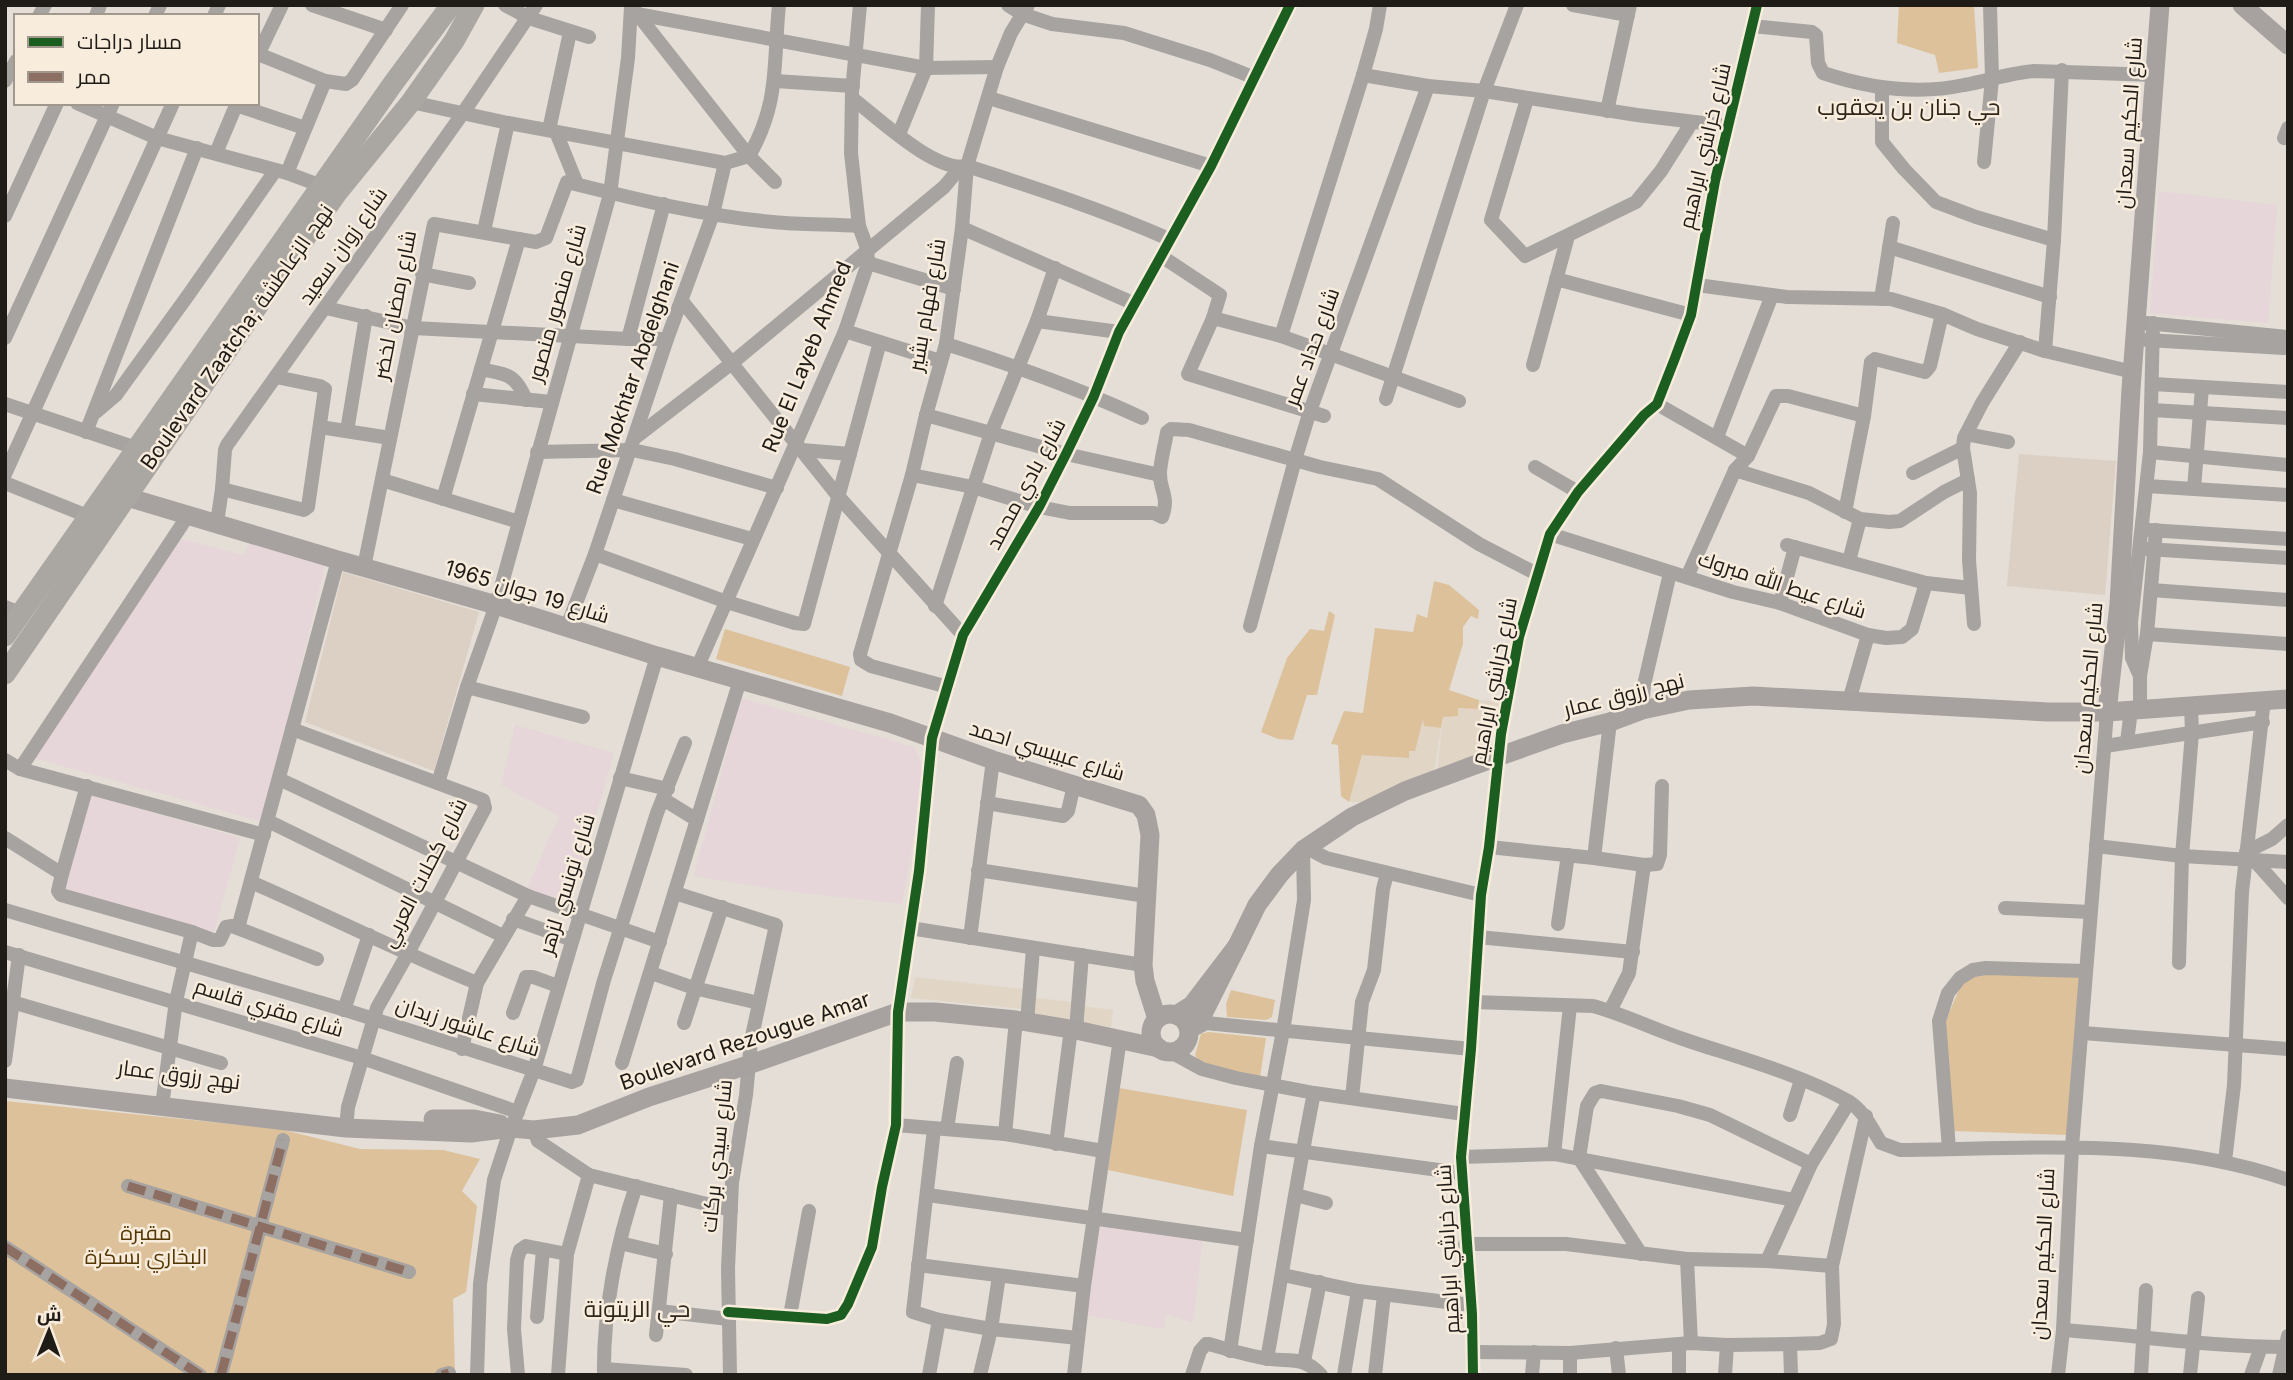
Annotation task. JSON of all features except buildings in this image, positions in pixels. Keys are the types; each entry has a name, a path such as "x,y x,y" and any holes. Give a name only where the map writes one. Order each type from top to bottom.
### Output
{"main road":[{"name":"Boulevard Zaatcha; نهج الزعاطشة","path":"5,674 119,492 330,189 451,5"},
{"name":"Boulevard Zaatcha; نهج الزعاطشة","path":"5,636 13,611 90,517 119,492 139,449 330,189 411,102 454,41 474,5"},
{"name":"شارع الحكيم سعدان","path":"2107,712 2124,622 2127,467 2133,372 2145,331 2160,5"},
{"path":"2242,5 2288,45"},
{"name":"شارع 19 جوان 1965","path":"119,492 338,561 496,605 566,629 890,723 932,738"},
{"name":"نهج رزوق عمار","path":"1305,849 1352,817 1405,791 1562,734 1611,722 1642,710 1689,700 1753,696 2048,712 2107,712 2288,699"},
{"name":"شارع عبيبسي احمد","path":"932,738 993,760 1129,801 1139,805 1145,812 1150,835 1143,965 1145,981 1172,1023 1152,1038 1165,1050"},
{"path":"1120,1039 1137,1036 1204,1012 1257,905 1280,874 1305,849"},
{"name":"Boulevard Rezougue Amar","path":"346,1122 474,1119 514,1121 534,1130 578,1125 649,1097 747,1066 898,1012 935,1012 1021,1021 1074,1029 1165,1050"},
{"path":"1165,1050 1182,1048 1189,1038 1172,1023"},
{"name":"نهج رزوق عمار","path":"5,1077 163,1101"},
{"name":"نهج رزوق عمار","path":"5,1088 163,1101 346,1122"},
{"name":"Boulevard Rezougue Amar","path":"346,1122 471,1133 514,1121"}],"street":[{"path":"259,53 282,5"},
{"path":"312,5 386,30"},
{"path":"259,55 325,81 346,84 352,80 402,5"},
{"path":"505,5 532,11 570,32 589,37"},
{"path":"411,102 508,123 725,163 749,156 763,132 775,80 779,5"},
{"name":"Rue El Layeb Ahmed","path":"698,666 752,539 799,446 845,331 868,255 859,226 851,153 860,5"},
{"path":"899,134 926,68 928,5"},
{"path":"1008,5 1025,10 1052,24 1124,33 1210,60 1255,78"},
{"name":"شارع بادي محمد","path":"659,1311 827,1319 841,1315 848,1304 872,1247 896,1125 898,1012 919,871 932,738 963,635 1066,454 1094,396 1119,332 1210,166 1290,5"},
{"path":"1281,336 1363,75 1380,5"},
{"path":"1386,399 1484,91 1517,5"},
{"path":"1573,5 1629,10 1607,111"},
{"name":"شارع خراشي ابراهيم","path":"1473,1375 1474,1352 1461,1157 1471,1049 1480,895 1489,847 1498,758 1519,637 1550,534 1578,492 1644,415 1657,404 1690,315 1704,235 1757,5"},
{"path":"1984,162 1992,79 1990,5"},
{"path":"633,9 776,40 926,68 997,67"},
{"path":"633,9 749,156 775,182"},
{"name":"شارع منصور منصور","path":"438,783 467,687 496,605 610,194 633,9"},
{"name":"شارع فهام بشير","path":"948,687 872,666 860,657 946,344 962,228 963,167 989,98 997,67 1011,33 1025,10"},
{"name":"شارع زوان سعيد","path":"217,523 225,450 532,11"},
{"path":"1752,26 1812,32 1816,35 1818,63 1823,73 1882,88 1961,86 2014,73 2062,70 2156,75"},
{"path":"570,32 552,131 572,183 610,194 713,214 774,222 859,226"},
{"path":"2045,351 2054,240 2062,70"},
{"path":"1363,75 1728,126"},
{"path":"775,80 853,92 899,134 941,162 1107,212 1168,239"},
{"path":"94,413 116,395 281,172 305,128 325,81"},
{"name":"شارع حداد عمر","path":"1250,626 1294,460 1317,413 1331,356 1428,86"},
{"path":"1882,88 1882,142 1936,202 2054,240"},
{"path":"989,98 1210,166"},
{"path":"1527,99 1491,220 1525,256 1636,202 1661,171 1692,122"},
{"path":"5,216 56,105"},
{"path":"86,105 110,110 157,138 281,172 330,189"},
{"path":"5,474 172,105"},
{"path":"216,153 237,105"},
{"path":"240,105 305,128"},
{"path":"7,329 110,110"},
{"path":"484,231 508,123"},
{"path":"86,432 197,148"},
{"name":"Rue Mokhtar Abdelghani","path":"566,629 634,444 667,339 713,214 725,163"},
{"path":"634,444 868,255 963,167"},
{"name":"شارع رمضان لخضر","path":"364,567 434,223 536,242 546,238 572,183"},
{"path":"628,339 664,204"},
{"path":"1881,299 1893,223"},
{"path":"962,228 1136,304"},
{"path":"1533,365 1568,236"},
{"path":"443,499 519,239"},
{"path":"1889,247 2050,297"},
{"path":"868,255 954,289"},
{"path":"1161,256 1220,295 1213,318 1188,371 1189,376 1317,413"},
{"path":"935,606 990,433 1037,321 1055,268"},
{"path":"422,274 470,283"},
{"path":"1556,279 1690,315"},
{"path":"1697,285 1772,295 1881,299 1913,304 2045,351 2133,372"},
{"path":"1717,437 1772,295"},
{"path":"682,301 838,496 963,635"},
{"path":"326,308 413,328 667,339"},
{"path":"1845,512 1864,416 1871,362 1875,359 1925,372 1930,366 1942,314"},
{"path":"347,432 366,316"},
{"path":"1213,318 1281,336 1459,401"},
{"path":"1037,321 1119,332"},
{"path":"845,331 940,361"},
{"path":"2140,676 2132,658 2124,622 2139,548 2150,452 2153,384 2145,331 2287,340"},
{"path":"595,554 727,602 804,624 880,342"},
{"path":"1913,473 1964,441 2021,342"},
{"path":"946,344 1018,366 1142,418"},
{"path":"481,369 516,379 526,400"},
{"path":"222,489 307,510 320,428 323,387 276,377"},
{"path":"2153,384 2288,392"},
{"path":"2193,489 2202,387"},
{"path":"473,394 551,402"},
{"path":"1687,577 1735,470 1748,456 1776,396 1788,396 1864,416"},
{"path":"5,404 139,449"},
{"path":"1657,404 1748,456"},
{"path":"2152,410 2200,415 2288,418"},
{"path":"926,415 1066,454 1160,475"},
{"path":"320,428 390,438"},
{"path":"912,475 974,487 1038,507 1088,514 1154,513 1162,517 1166,497 1160,475 1167,432 1171,429 1189,430 1294,460 1378,479 1479,544 1537,574"},
{"path":"1964,441 2008,443"},
{"path":"1964,441 1974,624"},
{"path":"537,452 634,444 777,488"},
{"path":"799,446 850,454"},
{"path":"2150,452 2288,465"},
{"path":"1535,467 1578,492"},
{"path":"2127,467 2148,470"},
{"path":"1735,470 1809,493 1860,519 1889,522 1900,520 1944,492 1968,481"},
{"path":"382,480 519,522"},
{"path":"5,483 90,517"},
{"path":"2147,486 2288,495"},
{"path":"613,500 752,539"},
{"path":"20,769 189,514"},
{"path":"1849,561 1860,519"},
{"path":"2141,529 2288,540"},
{"path":"2127,742 2147,634 2156,530"},
{"name":"شارع عيط الله مبروك","path":"1550,534 1733,592 1780,603 1868,635 1886,638 1908,634 1915,621 1926,583"},
{"path":"2206,552 2209,534"},
{"path":"2250,556 2252,537"},
{"path":"1780,603 1791,546 1926,583 1971,588"},
{"path":"2139,548 2288,558"},
{"path":"238,928 338,561"},
{"path":"1642,710 1644,685 1670,573"},
{"path":"2151,590 2288,600"},
{"path":"2147,634 2288,644"},
{"path":"1849,701 1868,635"},
{"name":"شارع تونسي لزهر","path":"477,1375 480,1284 494,1180 534,1070 657,656"},
{"path":"622,1063 740,680"},
{"path":"467,687 583,717"},
{"path":"2225,1161 2234,1085 2249,858 2264,700"},
{"path":"2179,962 2182,856 2192,706"},
{"name":"شارع الحكيم سعدان","path":"2058,1375 2063,1330 2072,1147 2107,712"},
{"path":"1594,858 1611,722"},
{"path":"2105,746 2263,722"},
{"name":"شارع كحلات العربي","path":"292,729 484,800 485,803 485,808 372,1018 346,1122"},
{"name":"شارع عاشور زيدان","path":"5,910 372,1018 572,1082 576,1080 638,872 685,743"},
{"path":"5,760 20,769 266,828 503,936"},
{"path":"970,939 993,760"},
{"path":"620,778 666,794 697,820"},
{"path":"279,779 527,896 660,942"},
{"path":"988,803 1063,816 1068,811 1074,785"},
{"path":"87,786 62,874 58,891 61,895 216,941 220,940 226,927 232,926 317,959"},
{"path":"1489,847 1654,865 1659,861 1662,786"},
{"path":"2249,858 2288,825"},
{"path":"5,838 62,874"},
{"path":"2096,846 2182,856 2288,862"},
{"path":"1230,1351 1261,1146 1304,900 1305,849 1326,858 1480,895"},
{"path":"1558,923 1568,855"},
{"path":"2249,858 2288,898"},
{"path":"1610,1011 1626,983 1633,952 1644,865"},
{"path":"978,870 1146,896"},
{"path":"1352,1098 1362,1002 1374,970 1387,874"},
{"path":"251,881 407,955 477,983"},
{"name":"شارع سيدي بركات","path":"675,893 776,925 747,1066 746,1095 732,1184 727,1268 730,1375"},
{"path":"462,1049 477,983 527,896"},
{"path":"684,1023 722,907"},
{"path":"2005,908 2090,912"},
{"path":"513,919 572,940"},
{"path":"910,928 1143,965"},
{"path":"163,1101 176,1001 192,932"},
{"path":"344,1010 369,935"},
{"path":"1478,937 1633,952"},
{"path":"1005,1134 1032,949"},
{"path":"5,1061 12,1002 12,953"},
{"name":"شارع مقري قاسم","path":"12,953 362,1058 514,1121"},
{"path":"1056,1144 1074,1029 1082,955"},
{"path":"1949,1149 1939,1021 1948,993 1960,978 1973,970 1986,968 2086,971"},
{"path":"651,973 694,988 759,1003"},
{"path":"513,1013 526,977 558,986"},
{"path":"12,1002 221,1063"},
{"path":"1474,1002 1593,1006 1610,1011 1642,1025 1801,1080 1849,1102 1866,1116 1881,1143 1900,1150 2072,1147 2141,1149 2225,1161 2288,1180"},
{"path":"1554,1154 1570,1006"},
{"path":"1172,1023 1206,1023 1471,1049"},
{"path":"2083,1033 2235,1047 2288,1049"},
{"path":"1074,1375 1093,1219 1120,1039"},
{"path":"1165,1050 1202,1069 1314,1093 1464,1114"},
{"path":"957,1063 928,1195 913,1312 939,1320 991,1329 1078,1338"},
{"path":"1790,1115 1801,1080"},
{"path":"1641,1254 1579,1158 1587,1106 1595,1093 1601,1091 1710,1115 1811,1164"},
{"path":"1267,1359 1314,1093"},
{"path":"1767,1261 1811,1164 1849,1102"},
{"path":"1474,1352 1570,1353 1685,1344 1819,1343 1831,1339 1834,1324 1832,1266 1866,1116"},
{"path":"896,1125 1005,1134 1103,1151"},
{"path":"534,1130 538,1141 589,1175 731,1210"},
{"path":"221,1375 283,1140"},
{"path":"1261,1146 1461,1173"},
{"path":"1461,1157 1554,1154 1794,1200"},
{"path":"558,1375 567,1254 589,1175"},
{"path":"128,1186 409,1272"},
{"path":"636,1186 620,1243 610,1306 604,1372 686,1375"},
{"path":"656,1335 671,1195"},
{"path":"928,1195 1247,1240"},
{"path":"1296,1195 1326,1203"},
{"path":"790,1316 809,1211"},
{"path":"620,1243 666,1254"},
{"path":"1465,1244 1566,1244 1687,1259 1832,1266"},
{"path":"5,1247 200,1375"},
{"path":"518,1375 513,1329 517,1260 523,1247 567,1254"},
{"path":"537,1317 543,1250"},
{"path":"1679,1375 1685,1344 1687,1259"},
{"path":"918,1265 1084,1286"},
{"path":"1283,1275 1358,1291 1471,1305"},
{"path":"980,1375 991,1329 999,1276"},
{"path":"1192,1375 1200,1351 1206,1344 1267,1359 1284,1358 1313,1370 1320,1282"},
{"path":"2141,1375 2146,1290"},
{"path":"1345,1375 1358,1291"},
{"path":"1375,1375 1384,1295"},
{"path":"2190,1375 2198,1298"},
{"path":"929,1375 939,1320"},
{"path":"2063,1330 2260,1347 2286,1342 2279,1375"},
{"path":"1790,1344 1791,1375"},
{"path":"1725,1375 1727,1345"},
{"path":"2251,1375 2260,1347"},
{"path":"1616,1348 1619,1375"},
{"path":"1532,1375 1534,1352"},
{"path":"1570,1353 1570,1375"}],"shaded area":[{"path":"2159,191 2277,205 2268,323 2150,313"},
{"path":"2019,454 2116,461 2105,595 2007,586"},
{"path":"181,539 244,555 250,543 325,565 263,822 34,758"},
{"path":"343,572 479,612 434,771 305,722"},
{"path":"741,698 914,747 922,767 915,831 902,904 793,892 694,876"},
{"path":"1479,700 1505,701 1496,751 1437,772 1443,717 1458,708 1478,709"},
{"path":"1423,717 1424,726 1441,728 1434,773 1372,802 1349,802 1362,755 1414,751"},
{"path":"515,725 614,753 571,902 526,891 559,816 501,785"},
{"path":"89,794 240,838 214,932 62,890"},
{"path":"915,977 1023,989 1022,1009 911,998"},
{"path":"1035,998 1073,1002 1071,1022 1032,1017"},
{"path":"1083,1006 1113,1010 1111,1027 1080,1022"},
{"path":"1101,1223 1203,1237 1193,1323 1167,1315 1163,1329 1086,1315"}],"green space":[{"path":"1899,5 1974,5 1978,68 1939,73 1935,55 1897,43"},
{"path":"1434,581 1449,585 1479,610 1478,619 1471,616 1463,627 1463,644 1449,690 1479,700 1478,709 1458,708 1458,716 1443,717 1441,728 1424,726 1423,719 1415,751 1409,751 1409,758 1362,755 1349,802 1341,796 1338,745 1331,744 1344,711 1363,713 1375,628 1413,632 1417,614 1427,618"},
{"path":"1329,611 1335,615 1317,695 1307,695 1293,740 1278,739 1261,732 1287,658 1310,629 1324,631"},
{"path":"725,629 850,667 842,696 716,659"},
{"path":"1978,971 2080,976 2068,1135 1953,1131 1944,1025 1963,980"},
{"path":"1231,990 1275,1000 1272,1017 1266,1020 1227,1017 1226,1004"},
{"path":"1208,1032 1266,1038 1260,1077 1200,1064 1195,1055 1201,1034"},
{"path":"1119,1088 1247,1110 1233,1196 1108,1170"},
{"name":"مقبرة البخاري بسكرة","path":"5,1101 280,1129 360,1149 443,1150 480,1159 462,1191 477,1206 466,1292 453,1299 455,1375 5,1375"}],"marked path":[{"path":"221,1375 283,1140"},
{"path":"128,1186 409,1272"},
{"path":"5,1247 200,1375"},
{"path":"442,1375 449,1373"}],"cycle path":[{"path":"728,1312 827,1319 841,1315 848,1304 872,1247 896,1125 898,1012 919,871 932,738 963,635 1039,507 1094,396 1119,332 1211,166 1290,5"},
{"path":"1473,1375 1472,1314 1461,1157 1481,895 1501,734 1519,637 1550,534 1578,492 1644,415 1657,404 1675,358 1691,315 1715,181 1757,5"}],"district":[{"name":"حي جنان بن يعقوب","path":"1909,107"},
{"name":"حي الزيتونة","path":"637,1309"}]}
